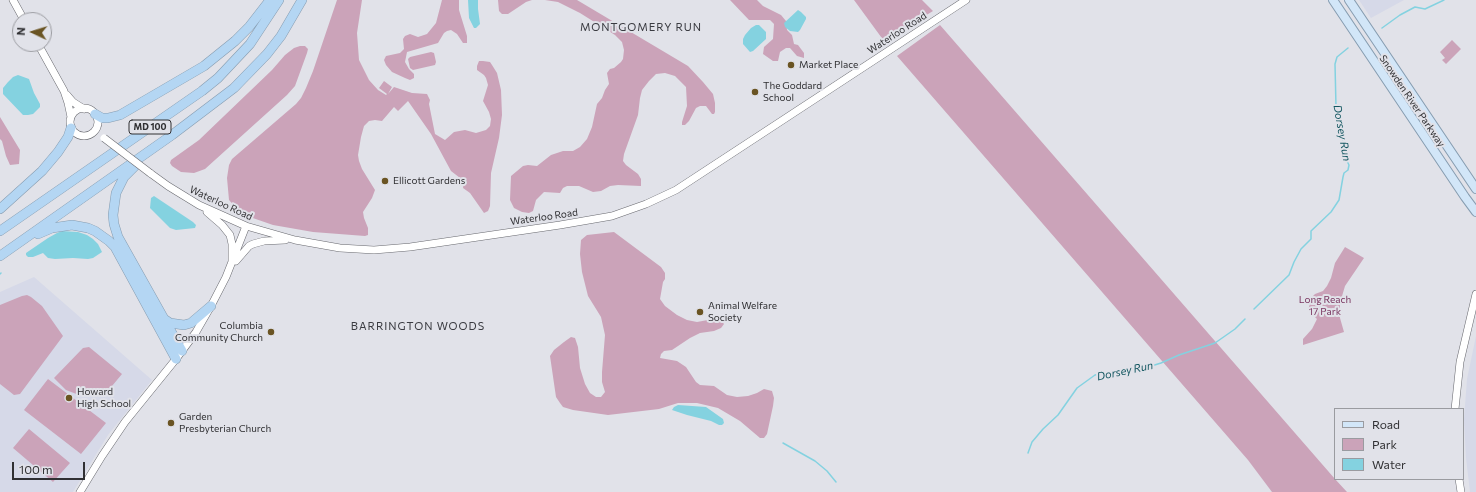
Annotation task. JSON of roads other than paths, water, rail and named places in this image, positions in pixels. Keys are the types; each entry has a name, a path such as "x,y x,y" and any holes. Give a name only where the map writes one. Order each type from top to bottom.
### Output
{"highway":[{"path":"94,114 108,118 120,115 204,66 235,42 270,0"},
{"name":"MD 100","path":"0,231 202,91 218,78 250,44 279,0"},
{"name":"MD 100","path":"0,256 172,135 234,88 252,71 282,36 302,0"},
{"path":"0,209 42,171 58,152 68,137 71,128"},
{"path":"172,135 130,170 124,177 116,194 113,215 118,237 182,351"},
{"path":"0,256 52,228 72,225 95,231 103,236 115,248 176,359"},
{"path":"164,319 170,323 184,325 191,323 211,306"}],"main road":[{"path":"13,0 20,12"},
{"name":"Waterloo Road","path":"94,131 178,193 199,205 246,226 295,240 340,248 363,250 387,249 580,222 629,211 676,190 966,0"},
{"name":"Snowden River Parkway","path":"1333,0 1476,212"},
{"name":"Snowden River Parkway","path":"1349,0 1476,189"},
{"path":"42,52 64,91 73,102 94,114 97,123 94,131 88,135 82,136 76,134 71,128 71,117 64,91"},
{"path":"71,117 76,110 84,109"},
{"path":"199,205 230,234 232,244 232,266"},
{"path":"80,492 125,422 196,332 232,266 246,226"},
{"path":"232,266 249,246 253,244 264,241 295,240"},
{"path":"1455,408 1464,344 1476,294"},
{"path":"1464,344 1476,313"},
{"path":"1459,480 1461,492"}],"water":[{"path":"468,0 478,0 480,24 476,28 474,28 469,18"},
{"path":"798,10 806,17 806,19 798,32 790,31 785,27 784,23"},
{"path":"759,25 766,32 766,39 750,52 743,44 743,39 751,28"},
{"path":"18,75 29,79 40,104 40,107 33,114 23,115 3,94 3,88 13,77"},
{"path":"154,196 193,222 196,225 195,228 176,230 170,228 150,208 151,198"},
{"path":"62,231 78,232 87,235 98,244 102,252 93,258 88,259 55,259 48,258 43,253 33,257 28,257 26,255 26,253 48,238"},
{"path":"678,405 706,407 723,419 724,423 719,425 711,421 672,410"}],"waterway":[{"name":"Dorsey Run","path":"1382,28 1400,15 1415,7 1425,9 1444,0"},
{"name":"Dorsey Run","path":"1254,309 1289,275 1301,249 1311,239 1311,231 1331,212 1339,200 1344,173 1348,170 1349,165 1344,155 1342,130 1336,107 1335,64 1337,57 1348,48"},
{"name":"Dorsey Run","path":"1028,453 1032,442 1058,415 1077,388 1095,375 1145,368 1215,343 1235,329 1245,319"},
{"path":"783,443 815,461 827,471 836,482"}],"place":[{"name":"Market Place","path":"791,65"},
{"name":"The Goddard School","path":"755,92"},
{"name":"Ellicott Gardens","path":"385,181"},
{"name":"Animal Welfare Society","path":"700,312"},
{"name":"Columbia Community Church","path":"271,332"},
{"name":"Howard High School","path":"69,398"},
{"name":"Garden Presbyterian Church","path":"171,423"}],"district":[{"name":"MONTGOMERY RUN","path":"641,27"},
{"name":"BARRINGTON WOODS","path":"418,326"}],"park label":[{"name":"Long Reach 17 Park","path":"1325,306"}]}
